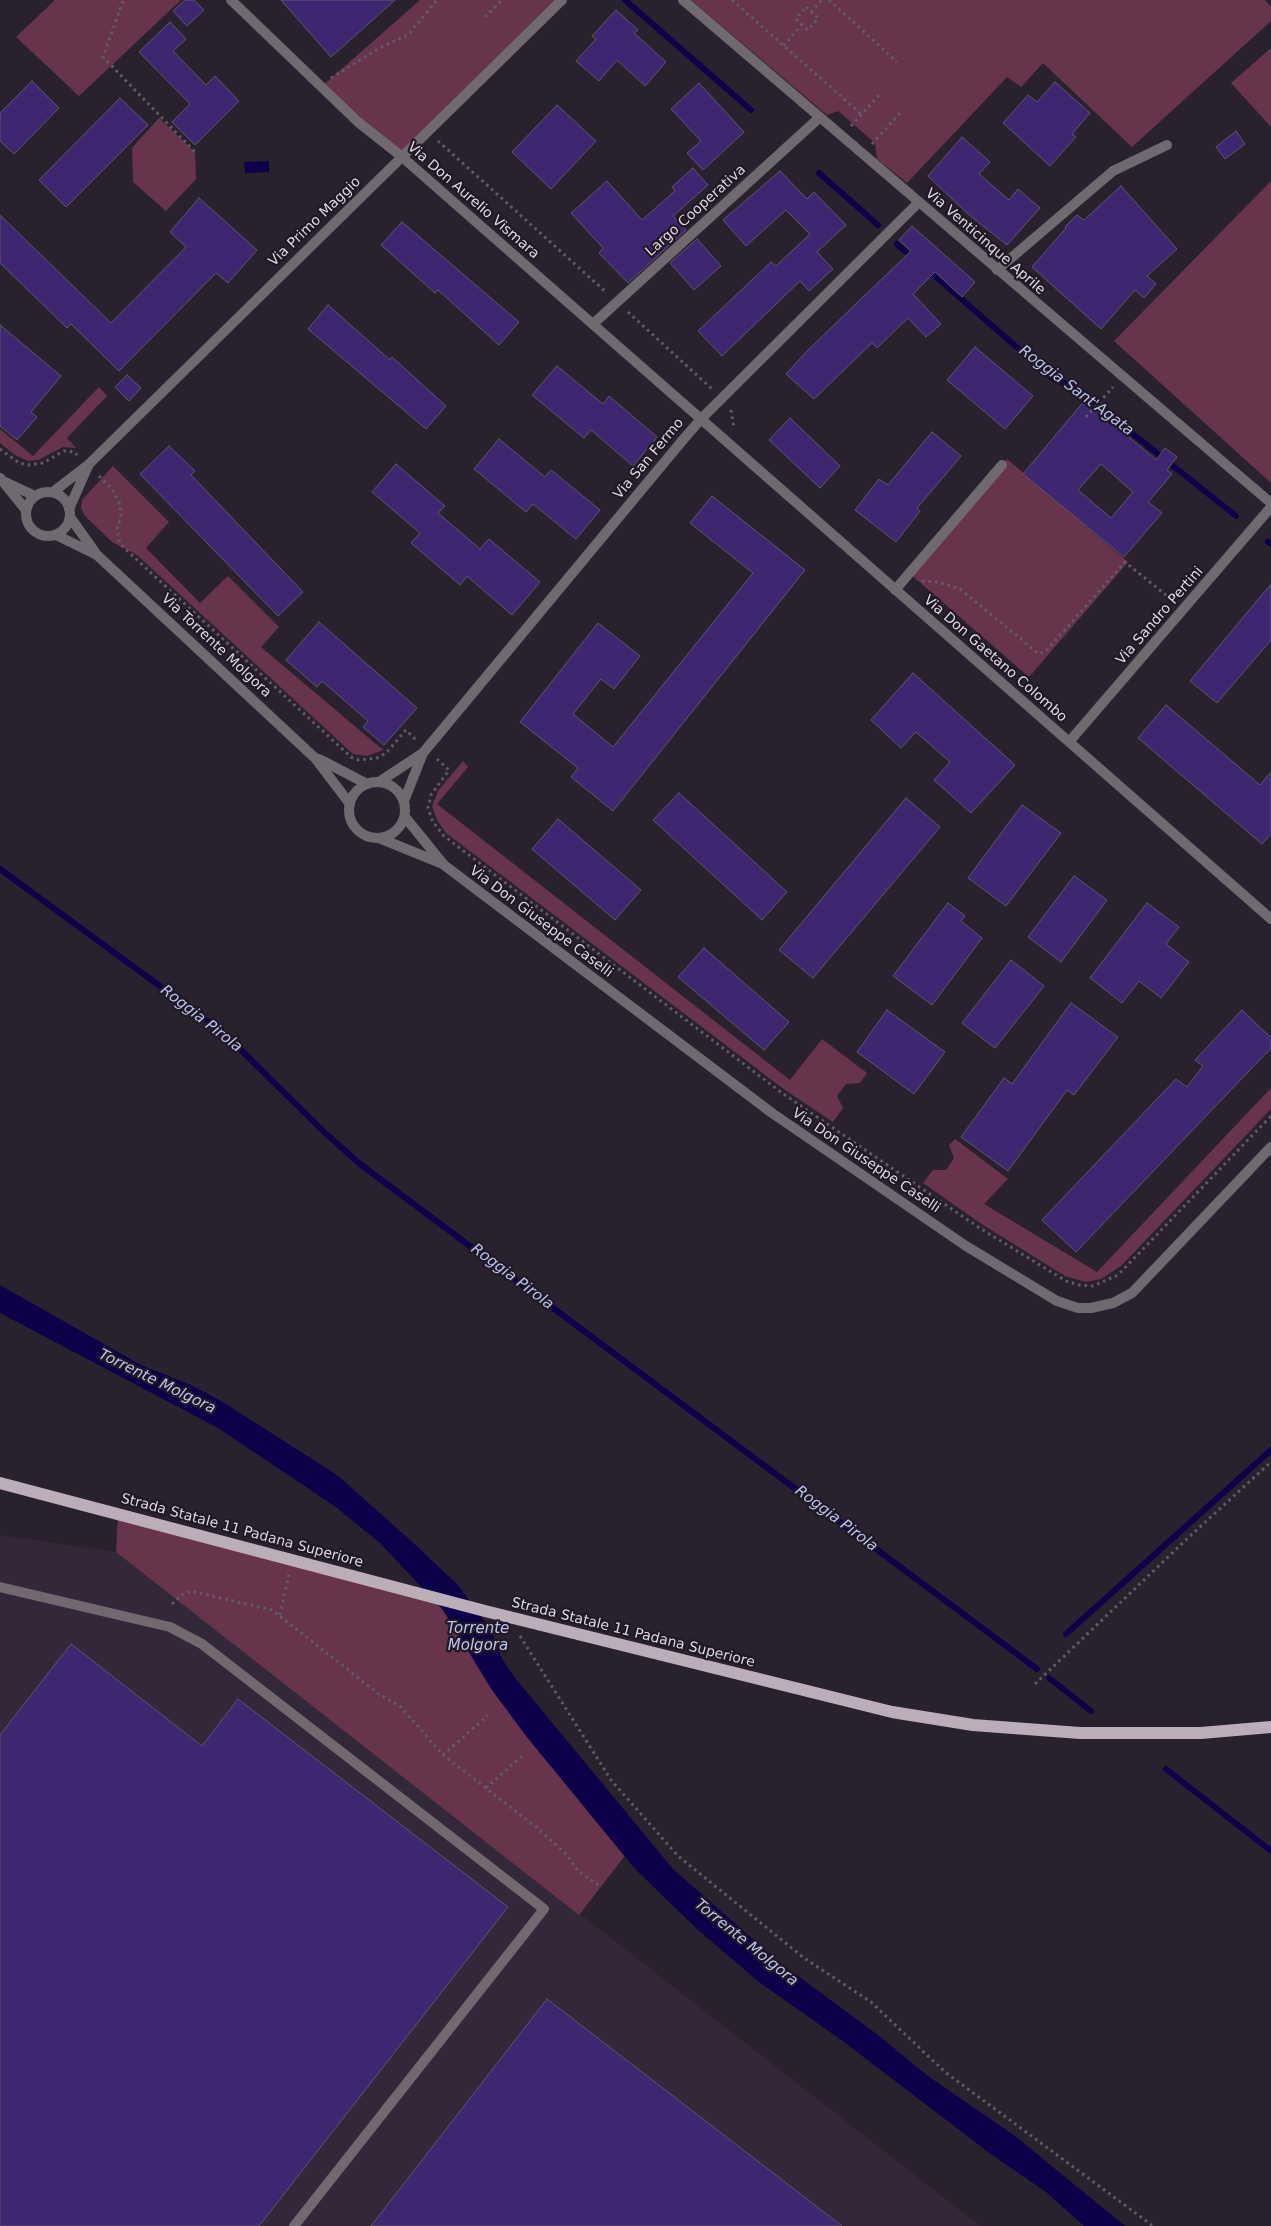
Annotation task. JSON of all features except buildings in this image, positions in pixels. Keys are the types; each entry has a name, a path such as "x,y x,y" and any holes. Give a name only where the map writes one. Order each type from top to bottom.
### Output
{"main road":[{"name":"Strada Statale 11 Padana Superiore","path":"0,1485 13,1486 485,1611 855,1704 944,1721 1025,1730 1139,1735 1201,1733 1271,1727"}],"street":[{"name":"Via Don Aurelio Vismara","path":"231,0 320,88 358,122 402,156 701,420"},
{"name":"Via Primo Maggio","path":"53,492 88,465 562,0"},
{"name":"Via Venticinque Aprile","path":"683,0 818,118 1271,505"},
{"name":"Largo Cooperativa","path":"593,324 818,118"},
{"path":"996,270 1113,171 1167,145"},
{"name":"Via San Fermo","path":"425,751 701,420 918,202"},
{"name":"Via Don Gaetano Colombo","path":"701,420 1271,919"},
{"name":"Via Primo Maggio","path":"70,513 88,465"},
{"path":"895,590 1002,465"},
{"name":"Via Torrente Molgora","path":"2,479 26,510 26,517 32,530 39,535 56,535 97,555"},
{"name":"Via Torrente Molgora","path":"2,479 35,496"},
{"path":"26,510 35,496 41,492 53,492"},
{"name":"Via Torrente Molgora","path":"53,492 65,500 70,513 97,555 316,758 350,804 351,820 356,829 363,835 379,838"},
{"name":"Via Sandro Pertini","path":"1069,742 1184,610 1271,505"},
{"path":"56,535 67,525 70,513"},
{"path":"350,804 356,792 367,784 380,782 425,751"},
{"path":"379,838 393,834 405,817 404,801 425,751"},
{"name":"Via Torrente Molgora","path":"316,758 367,784"},
{"path":"380,782 397,789 404,801"},
{"name":"Via Don Giuseppe Caselli","path":"405,817 444,865 772,1113 966,1246 1063,1304 1091,1308 1113,1303 1132,1293 1271,1147"},
{"name":"Via Don Giuseppe Caselli","path":"379,838 444,865"},
{"path":"0,1587 170,1627 202,1644 544,1909 294,2226"}],"path":[{"path":"320,88 335,74 408,35 437,0"},
{"path":"485,17 502,0"},
{"path":"732,0 861,114"},
{"path":"812,12 822,0"},
{"path":"828,0 897,62"},
{"path":"124,1 103,57 195,152"},
{"path":"806,7 818,18 808,30 802,24 796,19 806,7"},
{"path":"784,46 802,24"},
{"path":"841,136 879,95"},
{"path":"862,155 900,113"},
{"path":"427,132 722,398 731,409 732,423 736,433"},
{"path":"1086,417 1102,400"},
{"path":"0,449 25,465 40,464 67,451 74,452 111,488 119,500 121,515 118,533 123,547 351,757 359,760 377,758 386,753 406,730 425,751 449,770 434,789 428,806 433,822 444,836 782,1093 978,1227 1066,1281 1082,1286 1093,1286 1118,1275 1271,1116"},
{"path":"909,574 919,581 938,582 960,589 1039,654 1046,651 1125,562 1184,610"},
{"path":"1035,1684 1189,1537 1271,1462"},
{"path":"280,1615 293,1559"},
{"path":"172,1604 182,1595 191,1592 202,1592 265,1607 280,1615 380,1695 400,1706 443,1755 536,1827 566,1854 578,1871 598,1885"},
{"path":"508,1616 611,1780 678,1856 804,1958 871,2002 945,2072 1153,2226"},
{"path":"443,1755 488,1715"},
{"path":"486,1788 523,1755"}],"shaded area":[{"path":"55,0 181,0 79,96 16,37"},
{"path":"420,0 562,0 402,155 320,88"},
{"path":"691,0 1265,0 1271,7 1271,21 1132,147 1043,63 1021,87 1007,77 907,183 877,159 875,143 838,111 827,115"},
{"path":"1271,48 1271,127 1231,83"},
{"path":"159,118 195,152 196,179 166,211 133,182 132,148"},
{"path":"1271,181 1271,483 1114,341"},
{"path":"99,387 107,396 67,438 76,448 63,447 38,460 28,461 15,455 0,443 0,429 33,456"},
{"path":"1007,459 1128,562 1029,677 909,573"},
{"path":"113,466 169,522 146,548 200,603 228,576 279,627 261,647 383,750 367,756 353,754 137,555 112,542 84,515 81,507 82,500"},
{"path":"463,761 468,767 437,804 790,1080 822,1039 867,1073 860,1083 846,1084 837,1096 843,1108 833,1122 785,1090 446,833 437,820 432,806 438,791"},
{"path":"1271,1088 1271,1109 1121,1266 1101,1279 1086,1282 1065,1276 980,1223 923,1183 933,1170 946,1170 954,1158 949,1145 955,1139 1008,1179 984,1204 1097,1272"},
{"path":"118,1513 448,1601 634,1844 579,1915 116,1552"},
{"path":"0,1535 116,1552 980,2226 0,2226"}],"water":[{"path":"269,161 269,172 245,173 244,162"},
{"name":"Torrente Molgora","path":"0,1285 141,1365 191,1385 223,1402 337,1475 458,1585 492,1632 502,1659 516,1679 673,1869 779,1962 878,2035 928,2076 1015,2136 1125,2226 1084,2226 1046,2192 992,2155 844,2042 759,1982 698,1930 635,1869 526,1736 492,1690 443,1610 380,1543 337,1508 218,1428 0,1313"}],"waterway":[{"name":"Roggia Sant'Agata","path":"625,0 751,110"},
{"name":"Roggia Sant'Agata","path":"819,173 878,225"},
{"name":"Roggia Sant'Agata","path":"897,244 913,258"},
{"name":"Roggia Sant'Agata","path":"927,269 1052,378 1074,387 1236,516"},
{"name":"Roggia Pirola","path":"0,869 224,1033 323,1131 360,1164 1037,1669"},
{"path":"1066,1634 1271,1450"},
{"name":"Roggia Pirola","path":"1049,1678 1091,1711"},
{"name":"Roggia Pirola","path":"1166,1769 1271,1851"}]}
